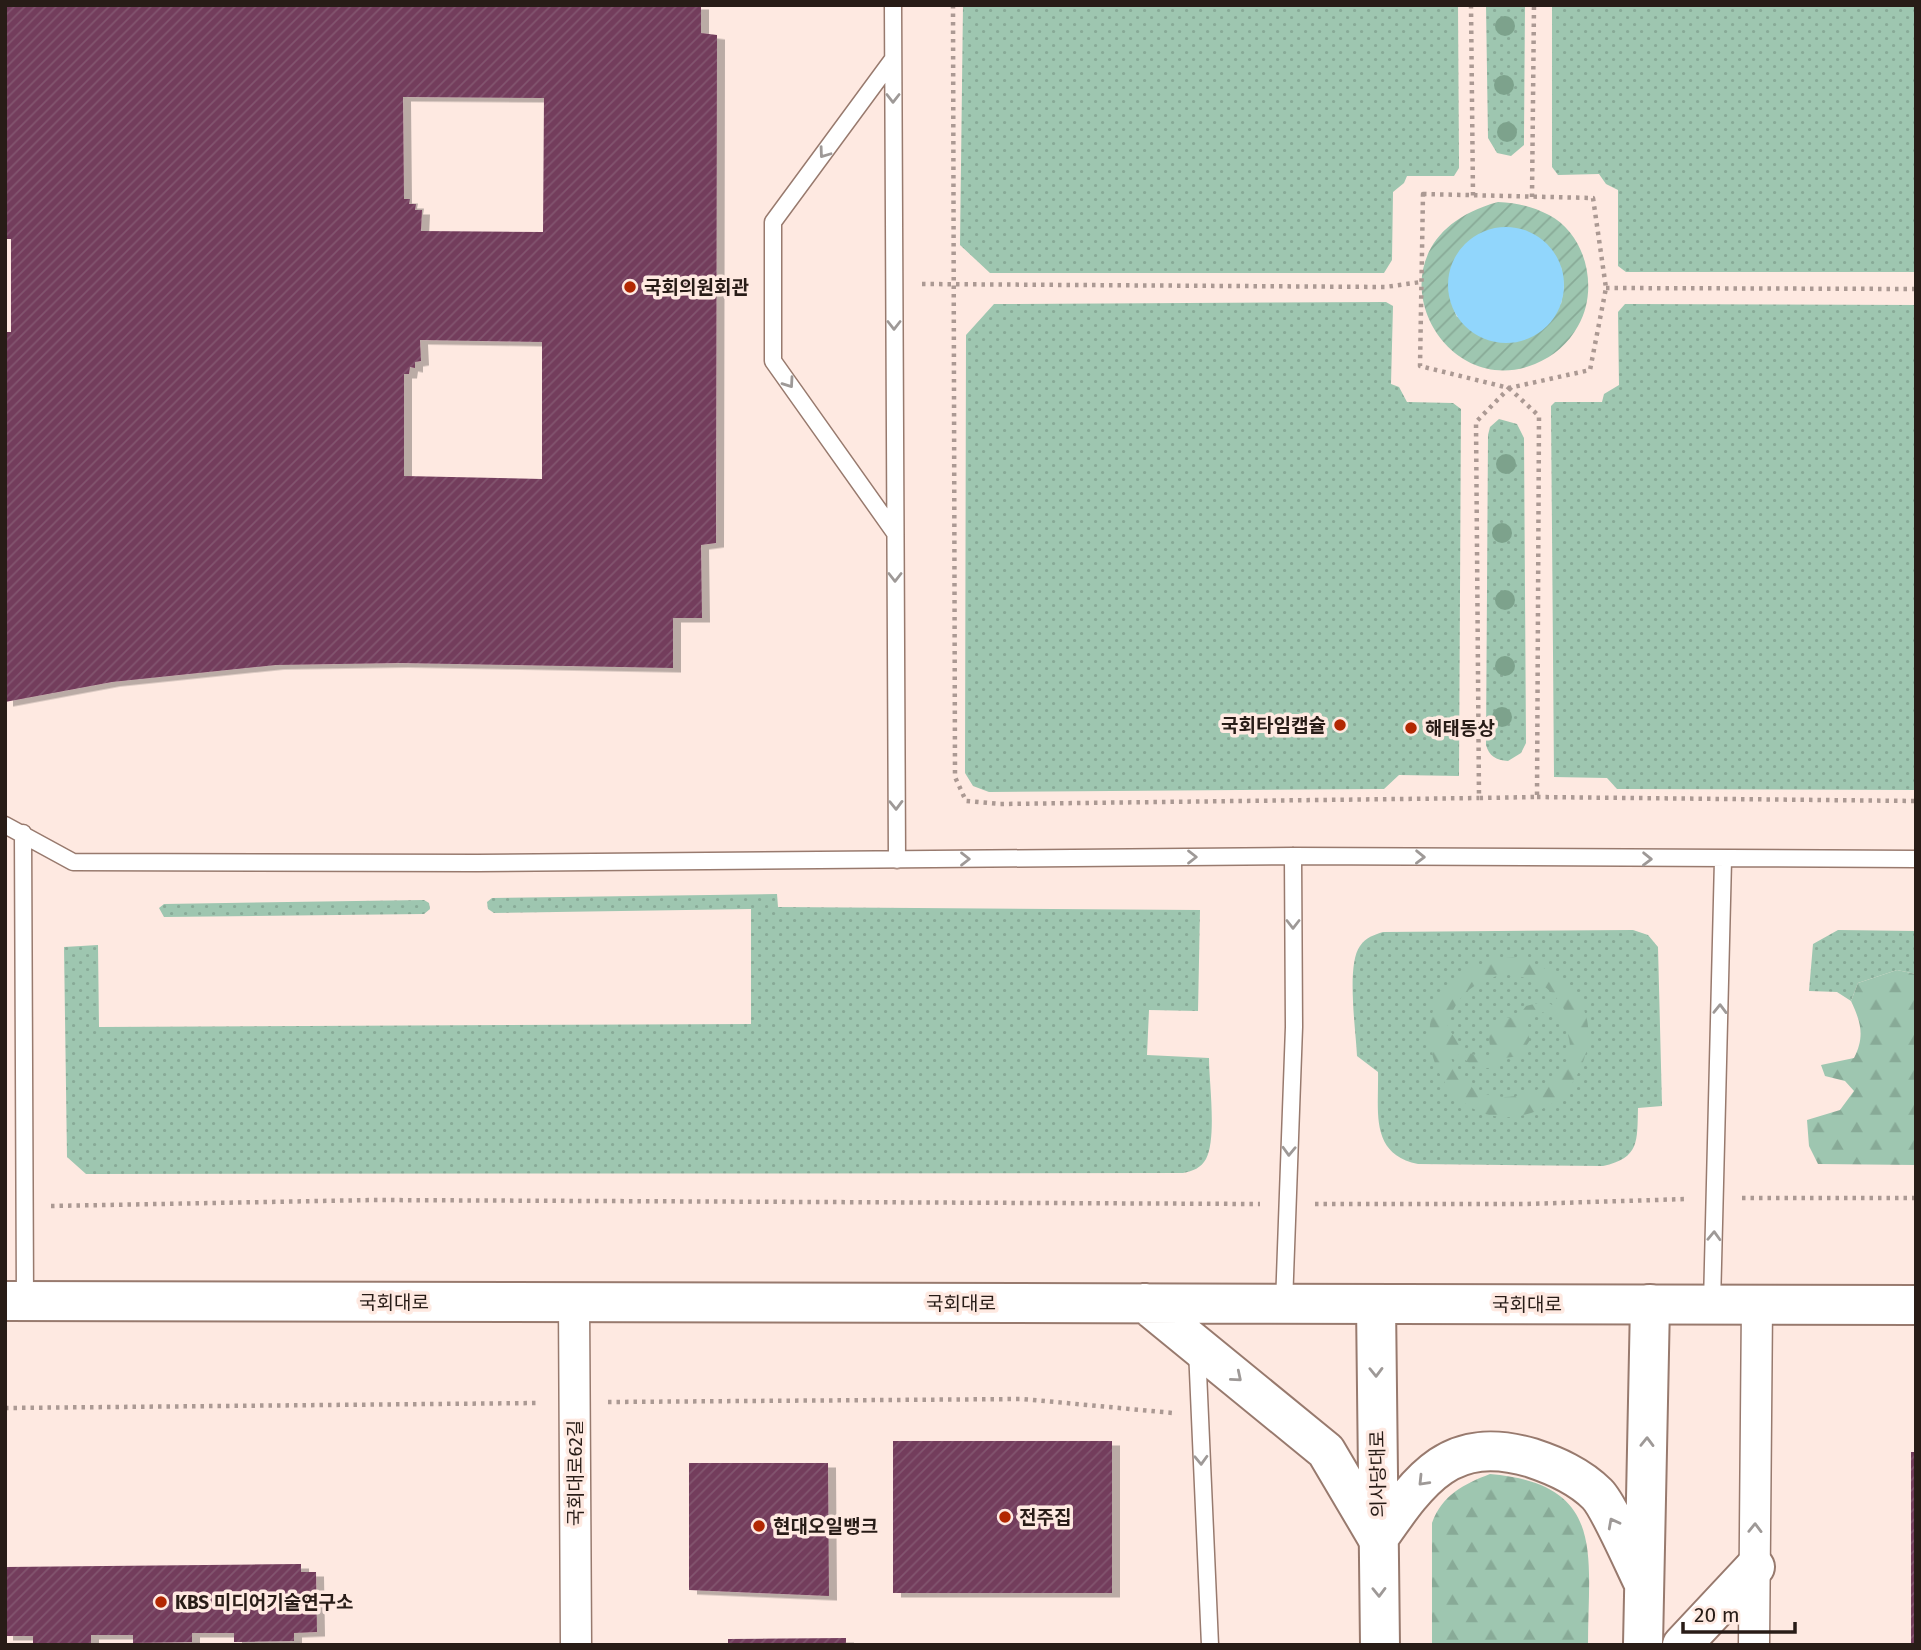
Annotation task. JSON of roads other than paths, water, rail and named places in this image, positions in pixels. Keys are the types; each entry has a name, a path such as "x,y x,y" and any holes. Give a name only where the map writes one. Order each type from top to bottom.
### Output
{"main road":[{"name":"국회대로","path":"15,1301 1916,1305"},
{"path":"1145,1303 1326,1451 1378,1539 1406,1499 1432,1472 1472,1450 1504,1450 1559,1466 1598,1495 1644,1584"},
{"name":"의사당대로","path":"1376,1304 1380,1645"},
{"path":"1643,1645 1650,1304"},
{"path":"1682,1645 1755,1567"}],"street":[{"name":"국회대로62길","path":"574,1302 576,1645"},
{"path":"1754,1645 1758,1304"}],"lane":[{"path":"893,5 897,860"},
{"path":"893,59 773,222 773,361 895,533"},
{"path":"5,825 73,862 1293,856 1916,859"},
{"path":"15,1301 24,1207 23,833"},
{"path":"1284,1304 1294,1027 1293,856"},
{"path":"1712,1304 1723,860"},
{"path":"1196,1343 1210,1645"}],"water":[{"path":"1506,227 1528,232 1547,244 1559,263 1564,285 1559,307 1547,326 1528,338 1506,343 1484,338 1465,326 1453,307 1448,285 1453,263 1465,244 1484,232"}],"place":[{"name":"국회의원회관","path":"630,287"},
{"name":"국회타임캡슐","path":"1340,725"},
{"name":"해태동상","path":"1411,728"},
{"name":"전주집","path":"1005,1517"},
{"name":"현대오일뱅크","path":"759,1526"},
{"name":"KBS 미디어기술연구소","path":"161,1602"}]}
